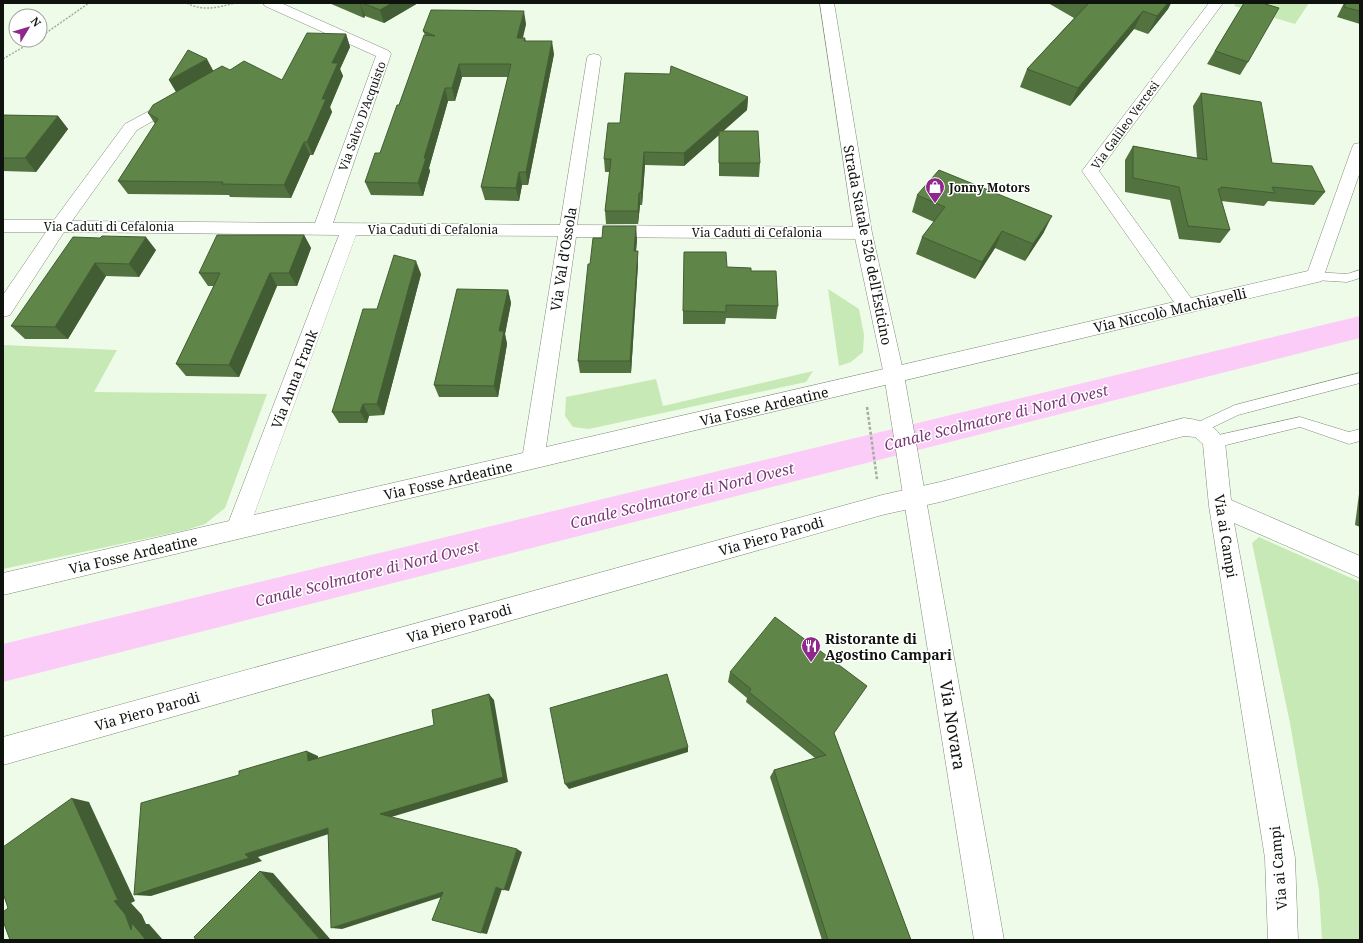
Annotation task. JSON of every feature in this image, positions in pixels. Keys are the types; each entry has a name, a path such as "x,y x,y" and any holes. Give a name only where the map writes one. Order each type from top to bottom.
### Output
{"street":[{"name":"Via Salvo D'Acquisto","path":"270,3 384,54 322,228"},
{"name":"Strada Statale 526 dell'Esticino","path":"827,3 863,232 895,384 914,492"},
{"name":"Via Galileo Vercesi","path":"1187,306 1140,243 1090,171 1216,3"},
{"name":"Via Val d'Ossola","path":"533,460 594,58"},
{"path":"3,310 58,226 131,127 190,93"},
{"path":"1314,276 1360,148"},
{"name":"Via Caduti di Cefalonia","path":"3,226 863,232"},
{"name":"Via Anna Frank","path":"237,529 350,228"},
{"name":"Via Niccolò Machiavelli","path":"895,384 1187,306 1314,276"},
{"name":"Via Fosse Ardeatine","path":"3,584 533,460 895,384"},
{"path":"914,492 1184,427 1206,435"},
{"name":"Via ai Campi","path":"1206,435 1220,506 1280,858 1283,940"},
{"name":"Via Piero Parodi","path":"3,754 874,507 914,492"},
{"name":"Via Novara","path":"914,492 989,940"},
{"path":"1220,506 1360,567"}],"lane":[{"path":"1314,276 1347,278 1360,274"},
{"path":"1206,435 1235,410 1360,378"},
{"path":"1206,435 1300,422 1349,438 1360,435"}],"path":[{"path":"48,31 89,3"},
{"path":"187,3 197,8 208,9 235,3"},
{"path":"3,59 22,48"},
{"path":"866,402 878,486"}],"green space":[{"path":"1236,3 1309,3 1295,24 1234,6"},
{"path":"828,289 859,309 864,335 863,352 851,362 839,366"},
{"path":"3,345 117,350 94,392 267,394 225,508 205,524 186,530 3,569"},
{"path":"813,371 806,382 589,429 573,427 565,416 566,397 656,379 663,406"},
{"path":"1259,537 1360,582 1360,940 1322,940 1319,890 1290,723 1252,543"}],"building":[{"path":"362,3 392,3 380,10"},
{"path":"1087,3 1168,3 1157,16 1143,11 1078,88 1027,69 1088,4"},
{"path":"1244,3 1262,3 1279,8 1248,62 1215,51"},
{"path":"1346,3 1360,3 1360,11 1344,7"},
{"path":"431,10 524,11 517,38 525,38 524,41 552,41 526,172 519,172 516,188 481,187 511,64 459,64 452,88 445,88 418,183 365,182 375,153 380,153 424,35 435,36 423,31"},
{"path":"307,33 346,34 332,63 338,63 322,99 326,99 307,142 304,142 284,185 222,184 223,182 118,181 158,119 148,113 153,105 222,66 230,70 244,61 282,80"},
{"path":"188,50 207,59 169,80"},
{"path":"671,66 748,97 684,153 644,152 638,211 605,211 611,159 604,159 608,123 620,123 625,73 670,74"},
{"path":"1201,93 1261,102 1272,163 1312,166 1325,192 1272,187 1275,193 1221,187 1221,189 1218,189 1230,230 1188,226 1179,187 1133,178 1133,146 1207,160"},
{"path":"3,115 58,116 25,158 3,158"},
{"path":"719,131 758,131 760,163 719,163"},
{"path":"939,170 1052,216 1033,244 1002,231 982,262 922,237 945,207 917,195"},
{"path":"603,226 636,226 634,251 638,251 630,361 578,361 588,264 590,264 593,238 602,238"},
{"path":"217,235 304,235 289,273 270,273 229,365 176,364 220,273 199,273"},
{"path":"102,236 146,237 129,264 95,263 55,327 11,326 73,237 100,238"},
{"path":"684,252 726,252 727,267 751,268 751,271 776,271 778,306 726,305 726,312 683,311"},
{"path":"394,255 416,261 377,404 363,404 360,412 332,412 363,309 377,309"},
{"path":"457,289 508,290 499,331 504,331 494,386 434,385"},
{"path":"775,617 867,686 834,733 911,940 828,940 774,770 826,755 749,692 751,689 730,672"},
{"path":"667,674 688,747 565,784 550,708"},
{"path":"489,694 503,777 380,814 517,849 504,890 496,887 481,933 432,920 443,892 331,928 328,828 245,854 249,858 134,895 141,803 239,775 239,771 307,751 308,761 434,725 432,710"},
{"path":"72,798 118,900 114,901 125,914 131,930 132,923 146,940 10,940 3,921 3,912 8,908 3,893 3,847"},
{"path":"260,871 320,940 196,940 194,937"}],"waterway":[{"name":"Canale Scolmatore di Nord Ovest","path":"3,663 1360,327"}],"place":[{"name":"Jonny Motors","path":"935,204"},
{"name":"Ristorante di Agostino Campari","path":"811,663"}]}
